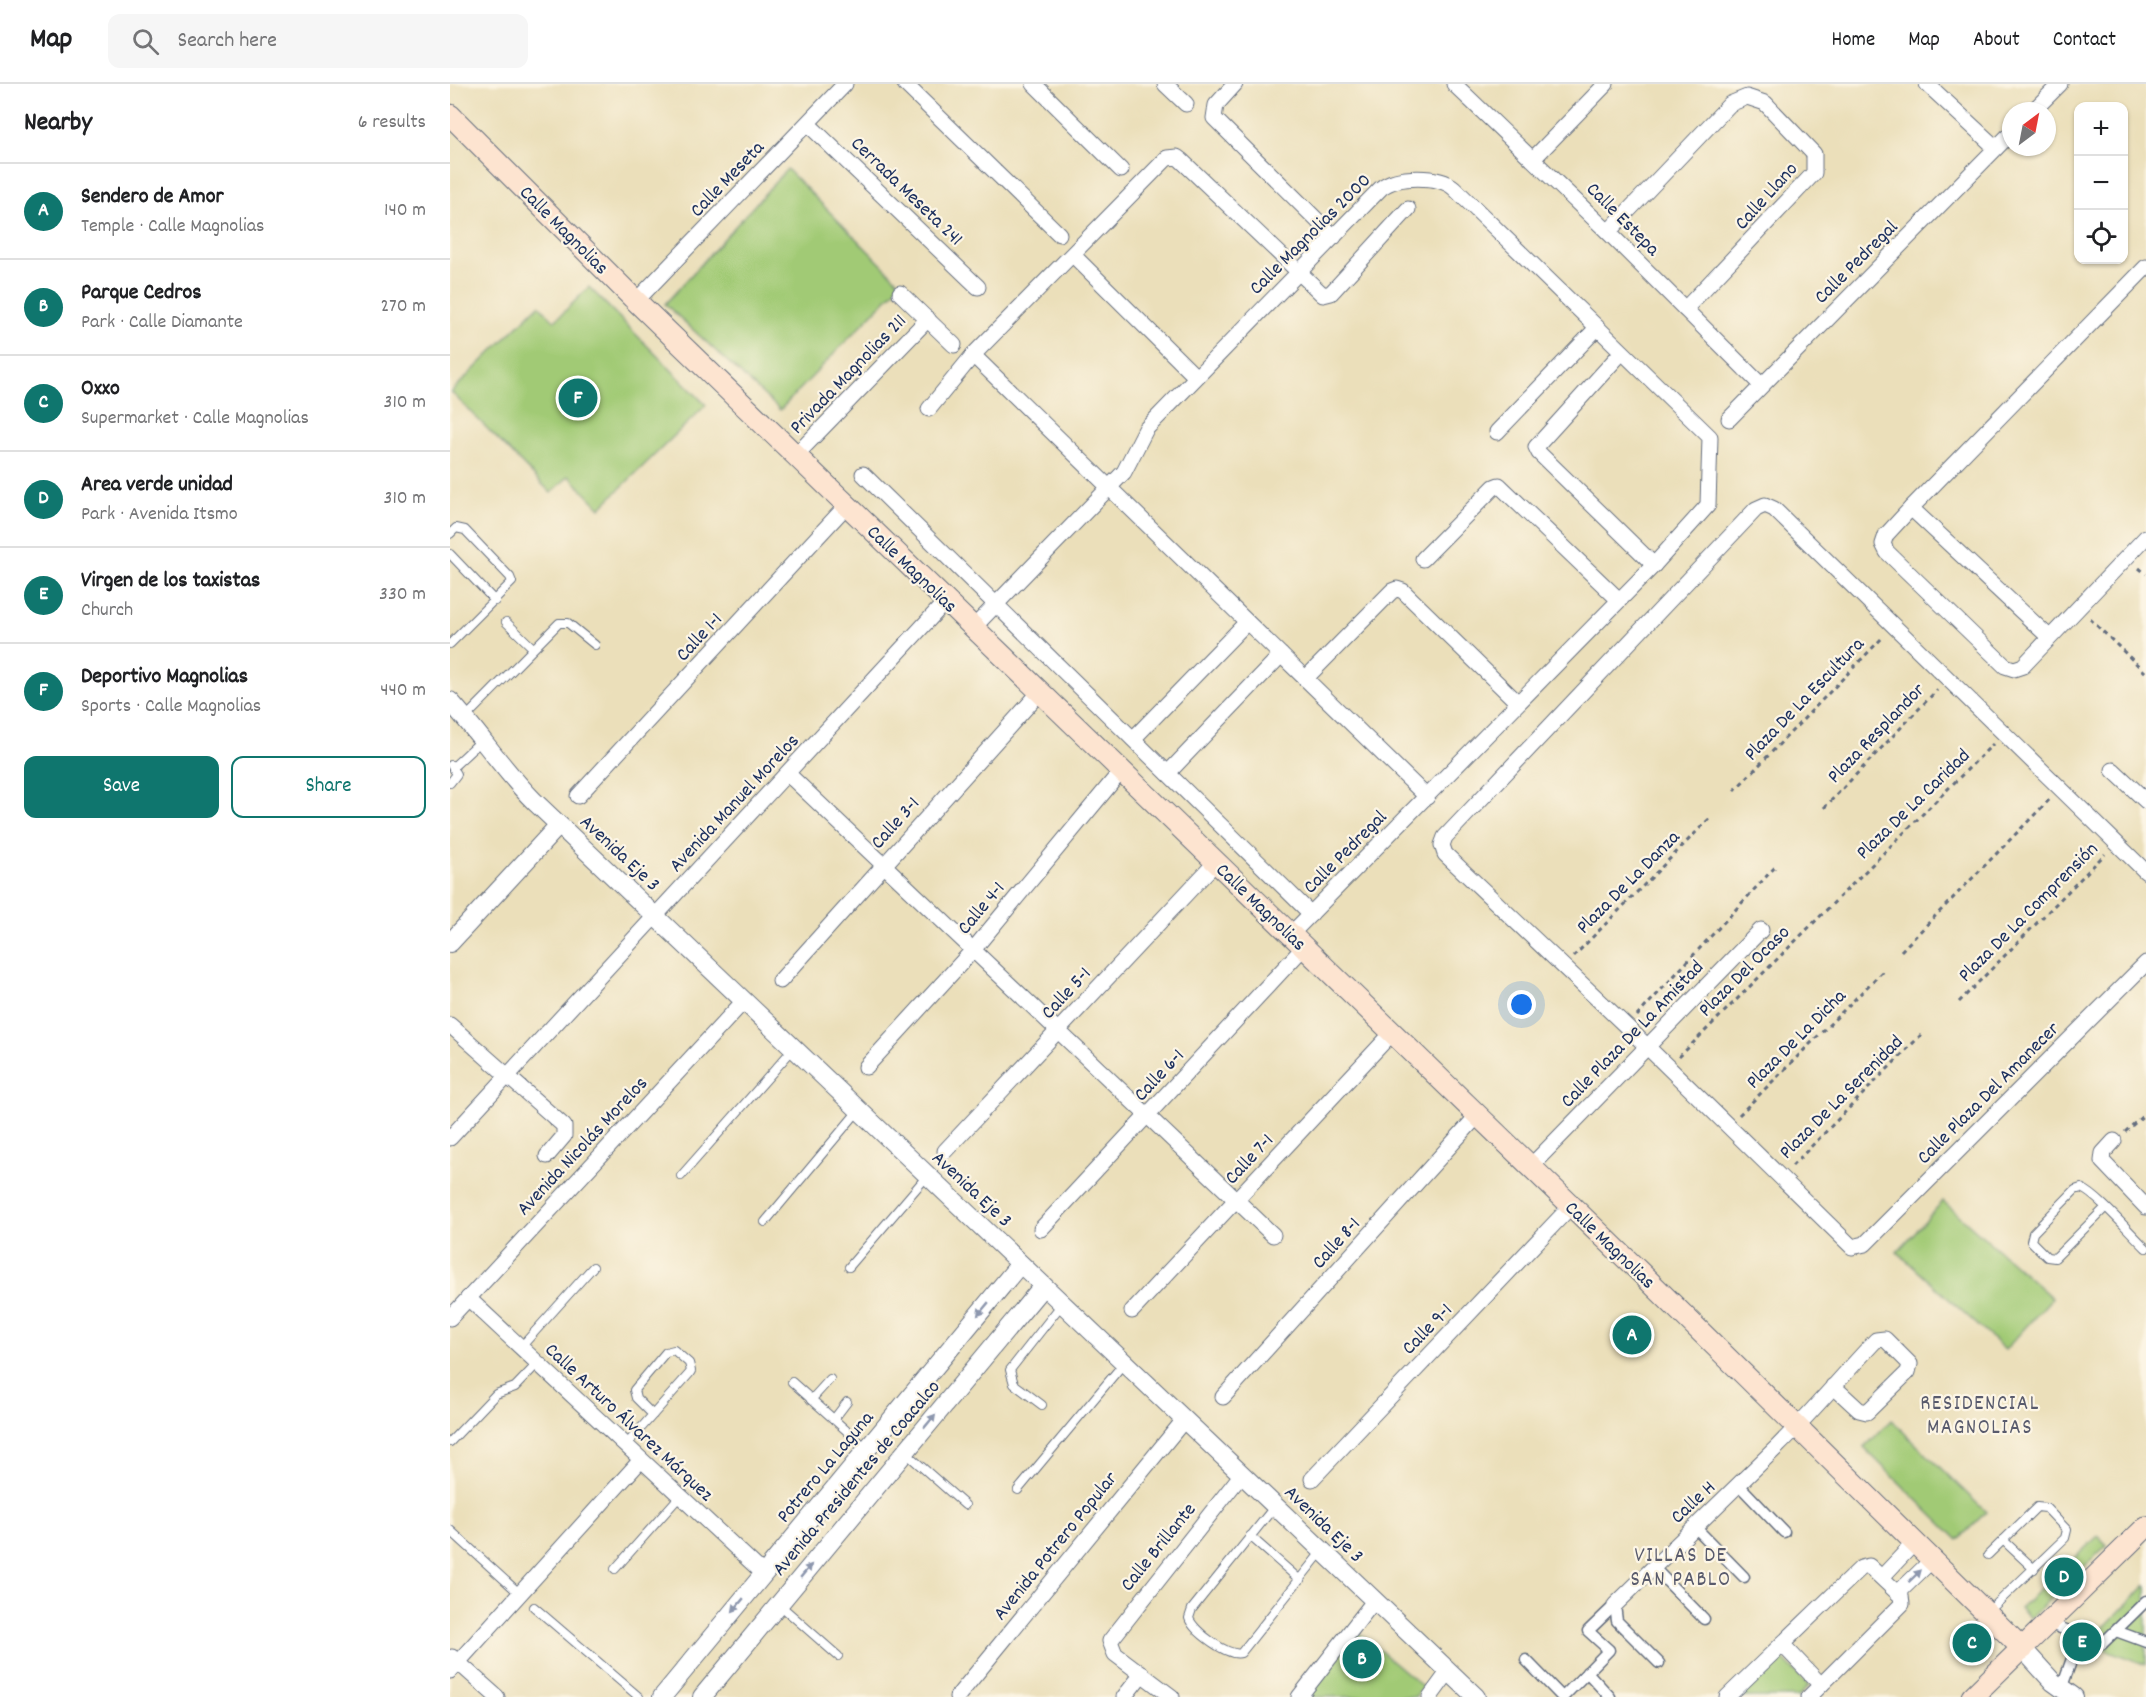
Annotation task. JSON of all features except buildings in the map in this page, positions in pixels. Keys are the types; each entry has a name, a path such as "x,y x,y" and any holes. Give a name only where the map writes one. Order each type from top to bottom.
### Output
{"main road":[{"name":"Calle Magnolias","path":"450,115 636,301 1531,1166 2023,1648"},
{"path":"1972,1697 2146,1527"}],"street":[{"name":"Calle Meseta","path":"636,301 845,84"},
{"path":"905,84 1059,234"},
{"path":"1034,84 1121,170"},
{"path":"1165,84 1186,104"},
{"path":"1235,84 1216,105 1214,118 1334,237"},
{"name":"Calle Estepa","path":"1455,84 1761,385"},
{"path":"1533,159 1606,84"},
{"path":"1927,84 1996,148"},
{"path":"2042,102 2060,84"},
{"name":"Calle Llano","path":"1608,232 1730,104 1747,97 1765,104 1814,154 1814,174 1685,309"},
{"name":"Cerrada Meseta 241","path":"808,124 978,287"},
{"name":"Calle Pedregal","path":"1729,418 2002,142"},
{"path":"929,409 974,355 1163,160 1172,156 1181,160 1321,294 1329,295 1408,209"},
{"name":"Calle Magnolias 2000","path":"974,627 1109,488 1128,466 1146,429 1390,182 1400,180 1446,182 1710,437 1708,505 1654,566"},
{"path":"1073,255 1196,377"},
{"path":"2146,267 1911,508 1886,535 1884,548 2005,666 2019,669 2146,537"},
{"path":"900,293 954,345"},
{"name":"Privada Magnolias 211","path":"796,455 928,319"},
{"path":"1497,432 1597,328"},
{"path":"1423,559 1494,487 1499,485 1619,600 1654,566 1539,453 1536,447 1622,352"},
{"path":"974,355 1427,797"},
{"path":"862,474 1311,914"},
{"name":"Calle 1-1","path":"578,796 848,504"},
{"path":"1779,1179 1647,1046 1445,854 1443,841 1756,509 1765,506 1774,509 2146,872"},
{"path":"1911,508 2049,637"},
{"path":"1305,679 1392,591 1397,589 1403,591 1517,702"},
{"name":"Avenida Manuel Morelos","path":"450,1138 947,600"},
{"name":"Calle Pedregal","path":"1298,941 1311,914 1619,600"},
{"path":"1133,739 1247,622"},
{"path":"1168,773 1281,655"},
{"name":"Calle 3-1","path":"780,981 1040,692"},
{"name":"Avenida Eje 3","path":"450,702 515,782 559,825 1476,1697"},
{"name":"Calle 4-1","path":"866,1067 973,950 1122,770"},
{"path":"2113,770 2146,801"},
{"path":"788,774 1146,1117 1273,1235"},
{"path":"450,943 559,825"},
{"name":"Calle 5-1","path":"945,1151 1216,862"},
{"name":"Calle Plaza De La Amistad","path":"1531,1166 1761,930"},
{"name":"Calle 6-1","path":"1041,1229 1146,1117 1298,941"},
{"name":"Calle Plaza Del Amanecer","path":"1779,1179 1848,1244 1856,1248 1865,1244 2146,963"},
{"name":"Avenida Nicolás Morelos","path":"450,1318 743,1002"},
{"path":"450,1025 564,1126 562,1140 547,1156"},
{"name":"Calle 7-1","path":"1132,1311 1393,1032"},
{"name":"Calle 8-1","path":"1223,1398 1478,1115"},
{"path":"2114,1141 2103,1153 2102,1161 2146,1208"},
{"name":"Calle 9-1","path":"1312,1479 1572,1206"},
{"name":"Potrero La Laguna","path":"662,1697 1020,1264"},
{"name":"Avenida Presidentes de Coacalco","path":"702,1697 1042,1286"},
{"name":"Calle Arturo Álvarez Márquez","path":"468,1298 764,1574"},
{"name":"Calle H","path":"1615,1605 1797,1427 1833,1386 1876,1340 1882,1338 1901,1354 1910,1366 1869,1410 1859,1410 1833,1386"},
{"name":"Avenida Potrero Popular","path":"957,1697 1184,1420"},
{"path":"497,1697 452,1663 641,1460"},
{"name":"Calle Brillante","path":"1142,1674 1115,1654 1110,1646 1113,1636 1242,1474"},
{"path":"1739,1485 1784,1532"},
{"path":"1695,1527 1744,1577"},
{"path":"1882,1577 1915,1542"},
{"path":"1898,1593 1933,1559"},
{"path":"1727,1697 1864,1566 1869,1566 1898,1593 1903,1602 1901,1607 1809,1697"},
{"path":"1653,1567 1704,1618"},
{"path":"1299,1697 1374,1601"},
{"path":"2048,1623 2102,1644 2146,1601"},
{"path":"1615,1605 1617,1622 1659,1663"},
{"path":"1526,1660 1562,1697 1609,1650 1588,1631 1615,1605"},
{"path":"2116,1630 2146,1642"},
{"path":"2068,1693 2080,1637"},
{"path":"1782,1644 1821,1685"},
{"name":"Calle Magnolias","path":"2023,1648 2068,1693"},
{"path":"1430,1697 1449,1671"},
{"path":"1587,1672 1610,1697"},
{"path":"1124,1697 1142,1674 1172,1697"}],"lane":[{"path":"450,534 456,528 465,530 510,577 511,585 450,644"},
{"path":"450,554 495,602"},
{"path":"506,622 533,648"},
{"path":"465,718 555,626 564,622 572,625 595,645"},
{"path":"450,783 457,774 452,766 482,740"},
{"path":"681,1176 794,1048"},
{"path":"765,1222 858,1111"},
{"path":"849,1267 927,1176"},
{"path":"2105,1208 2055,1258 2047,1257 2031,1241 2033,1233 2078,1189 2086,1190 2105,1208 2146,1248"},
{"path":"521,1347 593,1267"},
{"path":"1042,1405 1014,1384 1010,1370 1062,1304"},
{"path":"626,1445 653,1415 691,1371 689,1363 674,1350 666,1352 634,1390 636,1398 653,1415"},
{"path":"450,1442 495,1394 515,1387 538,1363"},
{"path":"1018,1490 1124,1363"},
{"path":"811,1400 830,1378"},
{"path":"792,1382 868,1449"},
{"path":"834,1419 847,1402"},
{"path":"905,1452 965,1505"},
{"path":"615,1569 680,1496"},
{"path":"1275,1506 1192,1609 1189,1618 1194,1627 1227,1652 1241,1653 1322,1551"},
{"path":"1987,1613 2066,1538 2068,1533 2066,1527 2040,1506 1988,1555"},
{"path":"450,1530 519,1593"},
{"path":"1250,1536 1300,1580"},
{"path":"2003,1540 2034,1569"},
{"path":"779,1604 838,1656"},
{"path":"534,1607 639,1697"}],"path":[{"path":"2078,607 2146,673"},
{"name":"Plaza De La Escultura","path":"1734,790 1894,626"},
{"name":"Plaza Resplandor","path":"1824,808 1948,678"},
{"name":"Plaza De La Caridad","path":"1840,894 2005,732"},
{"path":"1901,951 2062,788"},
{"name":"Plaza De La Danza","path":"1564,966 1711,817"},
{"name":"Plaza De La Comprensión","path":"1959,1002 2117,842"},
{"path":"1627,1027 1776,866"},
{"name":"Plaza Del Ocaso","path":"1668,1068 1840,894"},
{"name":"Plaza De La Dicha","path":"1727,1127 1884,970"},
{"name":"Plaza De La Serenidad","path":"1779,1179 1922,1035"},
{"path":"2114,1141 2146,1113"}],"green space":[{"path":"787,169 901,284 780,410 665,304"},
{"path":"589,287 706,405 600,508 569,476 551,493 451,392 539,305 555,321"},
{"path":"1943,1201 2052,1298 2005,1350 1897,1252"},
{"path":"1891,1420 1986,1512 1958,1540 1864,1448"},
{"path":"2098,1536 2107,1545 2030,1618 2020,1608"},
{"path":"2146,1585 2146,1665 2088,1643"},
{"path":"1356,1630 1423,1687 1415,1697 1308,1697"},
{"path":"1781,1657 1809,1686 1798,1697 1740,1697"}],"place":[{"name":"Deportivo Magnolias","path":"578,398"},
{"name":"Sendero de Amor","path":"1632,1335"},
{"name":"Area verde unidad","path":"2064,1577"},
{"name":"Virgen de los taxistas","path":"2082,1642"},
{"name":"Oxxo","path":"1972,1643"},
{"name":"Parque Cedros","path":"1362,1659"}],"district":[{"name":"RESIDENCIAL MAGNOLIAS","path":"1980,1414"},
{"name":"VILLAS DE SAN PABLO","path":"1681,1566"}]}
